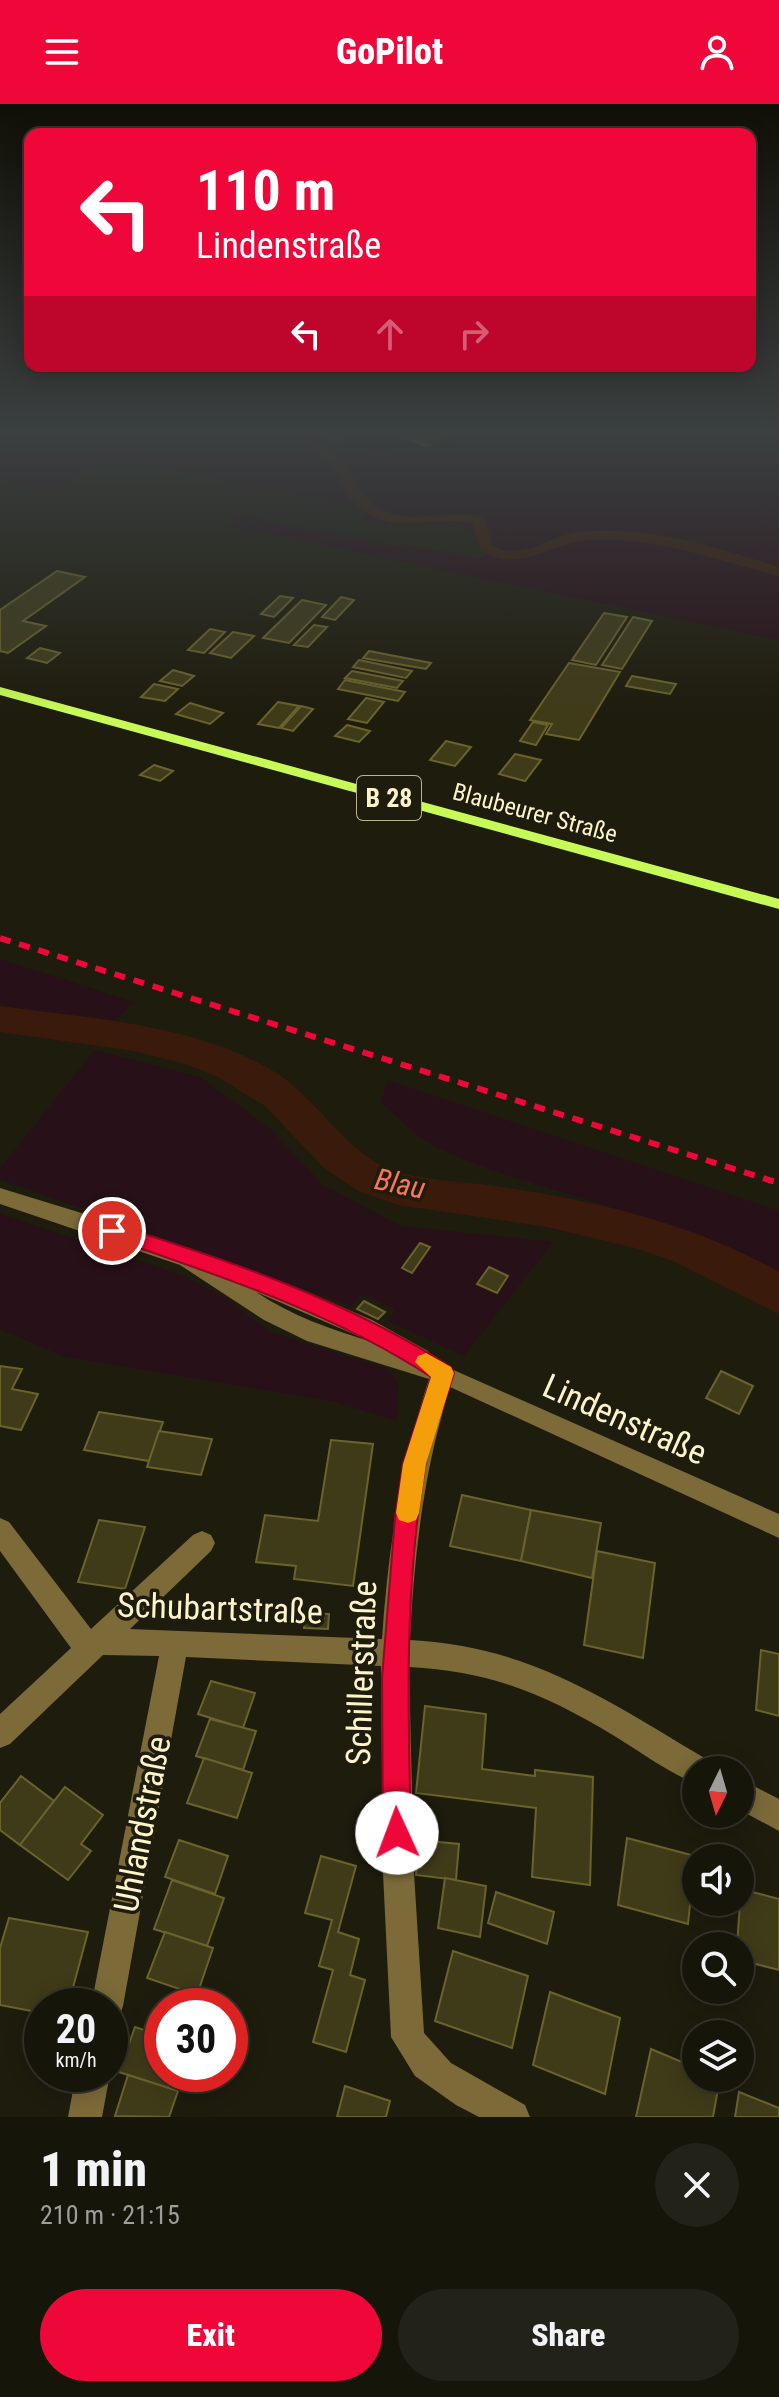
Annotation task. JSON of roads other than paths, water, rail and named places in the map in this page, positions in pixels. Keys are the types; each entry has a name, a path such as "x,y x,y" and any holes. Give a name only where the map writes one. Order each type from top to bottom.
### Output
{"main road":[{"name":"Blaubeurer Straße","path":"0,691 779,904"}],"street":[{"name":"Lindenstraße","path":"0,1196 88,1222 188,1259 272,1314 315,1334 443,1373 779,1526"},
{"name":"Schillerstraße","path":"443,1373 414,1464 396,1654 397,1833 408,2037 416,2054 433,2072 513,2117"},
{"path":"0,1530 93,1646"},
{"name":"Schubartstraße","path":"0,1734 202,1543"},
{"name":"Schubartstraße","path":"93,1646 175,1642 458,1657 493,1664 531,1678 682,1761"},
{"name":"Uhlandstraße","path":"110,1988 175,1642"},
{"path":"754,1802 779,1816"},
{"path":"85,2117 90,2092"}],"waterway":[{"path":"479,524 486,548 510,557 532,553 578,536 630,536 705,550 779,572"},
{"name":"Blau","path":"0,1019 134,1038 199,1055 260,1082 296,1111 338,1156 374,1180 398,1189 547,1211 642,1233 734,1269 779,1295"}],"railway":[{"path":"0,938 779,1183"}]}
